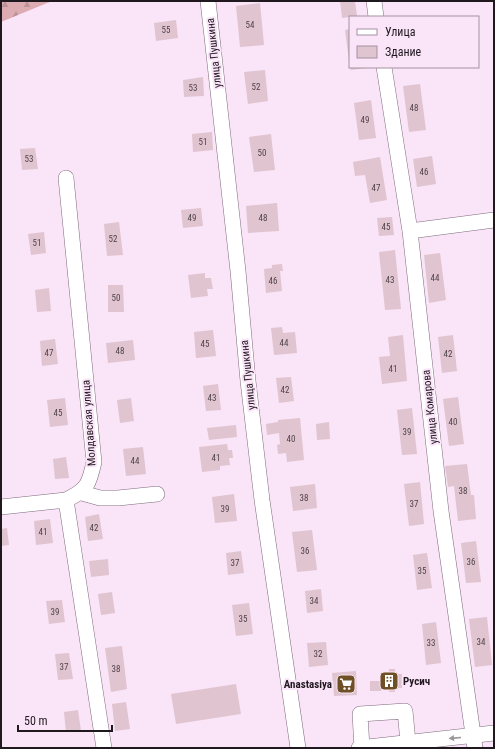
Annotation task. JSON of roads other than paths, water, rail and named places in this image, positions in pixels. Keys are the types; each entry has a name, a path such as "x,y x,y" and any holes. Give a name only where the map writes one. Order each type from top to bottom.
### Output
{"street":[{"name":"улица Пушкина","path":"208,1 238,263 248,381 262,500 298,748"},
{"path":"374,1 376,16"},
{"name":"улица Комарова","path":"384,68 410,231 441,511 474,742"},
{"name":"Молдавская улица","path":"66,178 94,462 90,479 82,493"},
{"path":"410,231 494,220"},
{"path":"1,507 66,500 82,493 100,498 118,498 157,494"},
{"path":"66,500 104,748"},
{"path":"362,748 360,714 405,710 408,742"},
{"path":"360,748 408,742 474,742 494,733"}],"place":[{"name":"Русич","path":"389,681"},
{"name":"Anastasiya","path":"346,684"}]}
